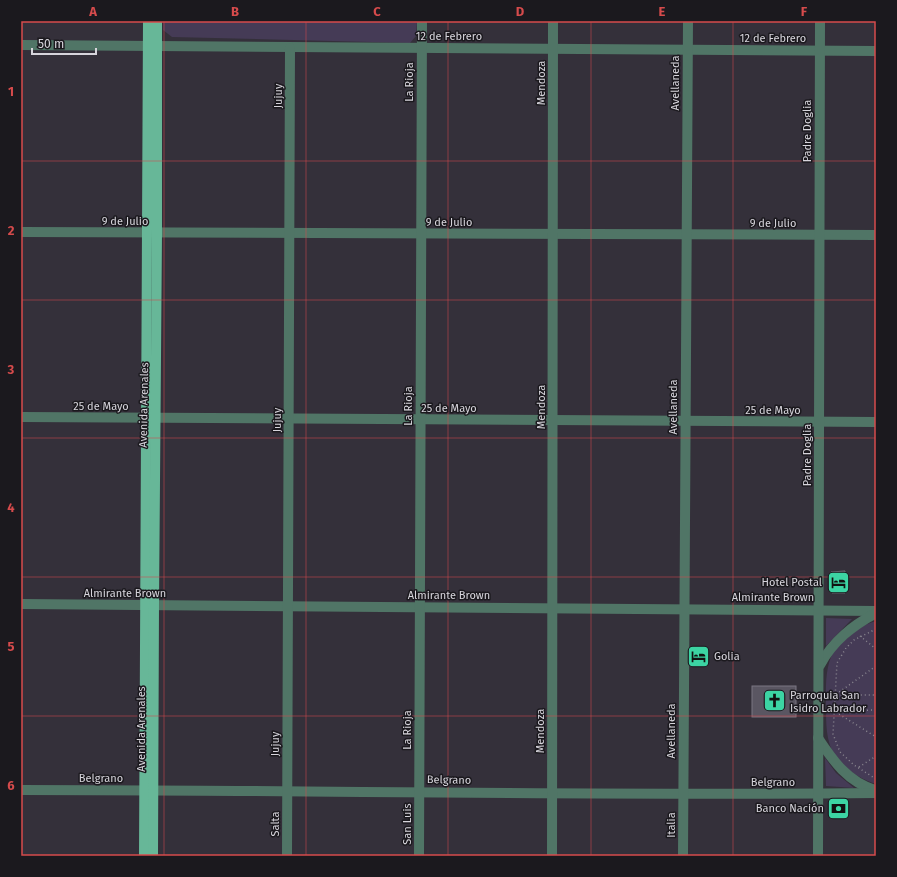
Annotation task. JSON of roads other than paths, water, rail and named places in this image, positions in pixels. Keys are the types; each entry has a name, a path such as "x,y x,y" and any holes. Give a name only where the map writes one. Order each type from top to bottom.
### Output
{"main road":[{"name":"Avenida Arenales","path":"148,21 153,46"},
{"name":"Avenida Arenales","path":"149,790 153,46 157,21"},
{"path":"144,856 149,790"},
{"path":"149,790 153,856"}],"street":[{"name":"La Rioja","path":"419,792 422,21"},
{"name":"Mendoza","path":"552,856 553,21"},
{"name":"Avellaneda","path":"683,793 688,21"},
{"name":"Padre Doglia","path":"818,856 820,21"},
{"name":"12 de Febrero","path":"21,45 876,51"},
{"name":"Jujuy","path":"287,792 290,48"},
{"name":"9 de Julio","path":"21,232 876,235"},
{"name":"25 de Mayo","path":"21,418 876,422"},
{"name":"Almirante Brown","path":"21,604 819,609 876,612"},
{"path":"819,667 826,654 845,633 876,612"},
{"path":"818,738 828,754 839,767 856,781 876,792"},
{"name":"Belgrano","path":"21,790 818,794 876,792"},
{"name":"Salta","path":"287,792 287,856"},
{"name":"San Luis","path":"419,792 419,856"},
{"name":"Italia","path":"683,793 683,856"}],"place":[{"name":"Hotel Postal","path":"838,582"},
{"name":"Golia","path":"699,656"},
{"name":"Parroquia San Isidro Labrador","path":"774,701"},
{"name":"Banco Nación","path":"839,808"}]}
